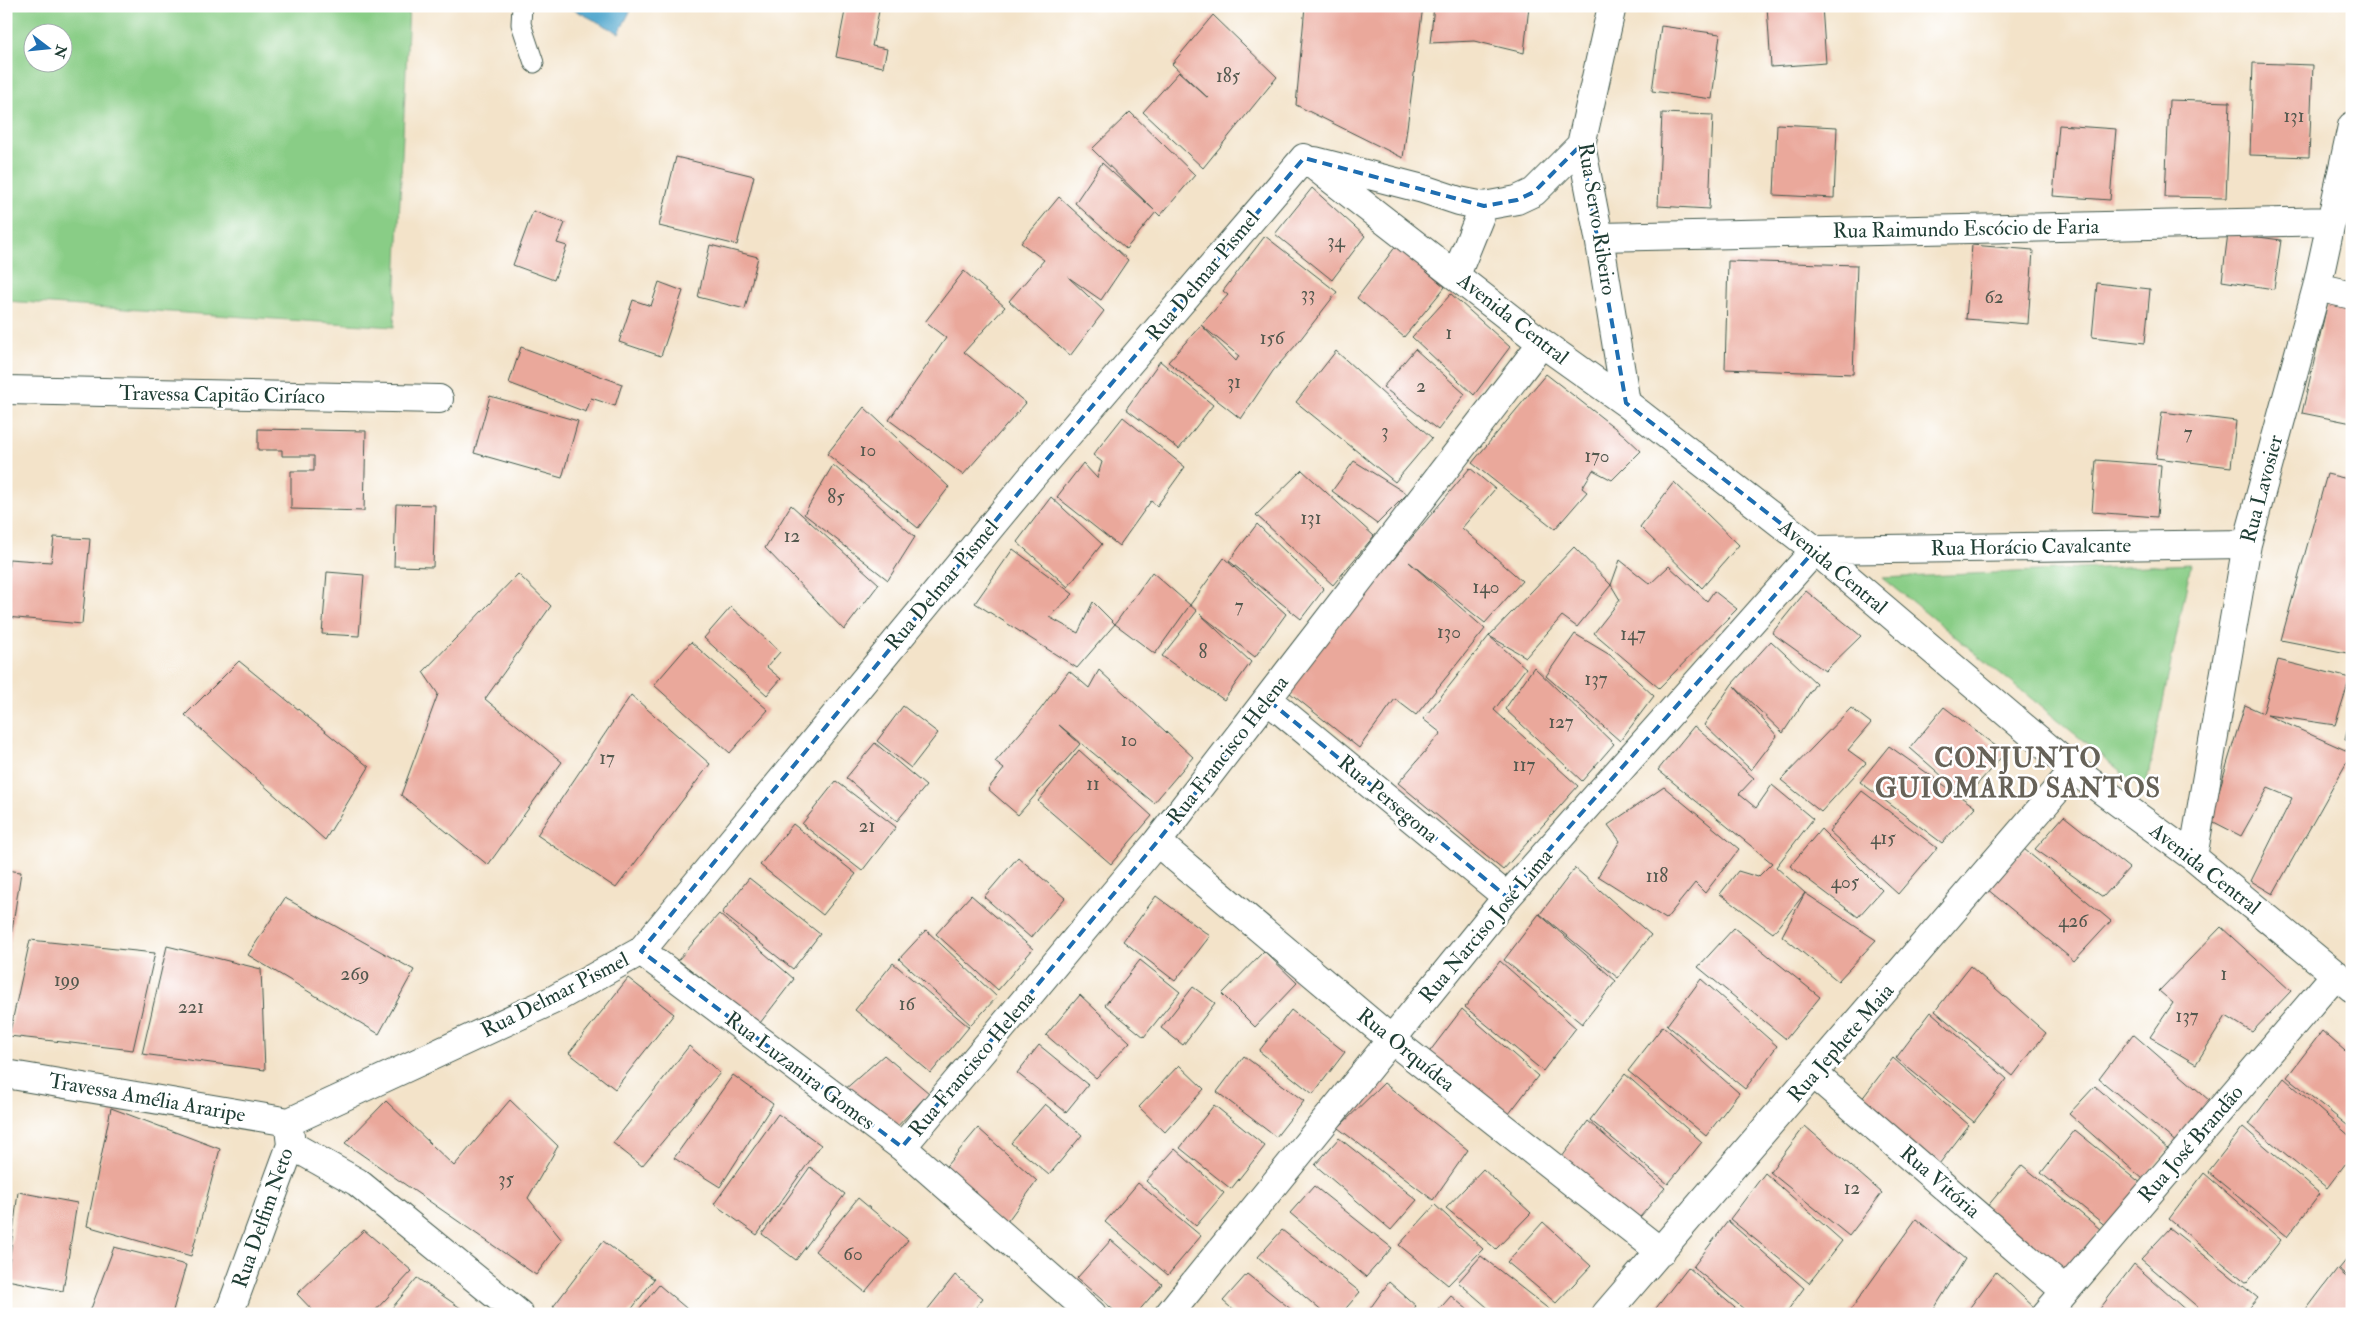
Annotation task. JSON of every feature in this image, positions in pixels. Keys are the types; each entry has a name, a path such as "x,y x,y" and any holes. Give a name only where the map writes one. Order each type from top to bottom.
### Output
{"street":[{"name":"Rua Servo Ribeiro","path":"1612,6 1582,145 1626,403"},
{"name":"Rua Lavosier","path":"2193,857 2247,544 2317,287 2352,126"},
{"path":"1304,158 1423,189 1459,201 1484,206 1517,200 1534,192 1582,145"},
{"name":"Avenida Central","path":"1304,158 1542,343 1626,403 1815,550 2074,770 2193,857 2344,981"},
{"name":"Rua Delmar Pismel","path":"290,1134 553,1000 641,951 1030,478 1304,158"},
{"path":"1456,275 1484,206"},
{"name":"Rua Raimundo Escócio de Faria","path":"1599,237 2332,222"},
{"path":"2317,287 2352,295"},
{"name":"Rua Francisco Helena","path":"902,1147 1157,842 1542,343"},
{"name":"Travessa Capitão Ciríaco","path":"6,390 438,399"},
{"name":"Rua Horácio Cavalcante","path":"1815,550 2247,544"},
{"name":"Rua Narciso José Lima","path":"1170,1314 1507,897 1815,550"},
{"name":"Rua Persegona","path":"1268,700 1507,897"},
{"name":"Rua Jephete Maia","path":"1606,1314 2074,770"},
{"name":"Rua Orquídea","path":"1157,842 1392,1040 1661,1252"},
{"name":"Rua Luzanira Gomes","path":"641,951 902,1147 1092,1314"},
{"name":"Rua José Brandão","path":"2046,1314 2344,981"},
{"name":"Travessa Amélia Araripe","path":"6,1074 290,1134 357,1182 519,1314"},
{"name":"Rua Vitória","path":"1814,1074 2065,1291"},
{"name":"Rua Delfim Neto","path":"229,1314 290,1134"}],"lane":[{"path":"522,6 521,24 534,63"}],"highlighted area":[{"path":"1581,145 1626,403 1815,550 1507,897 1268,700 1157,842 902,1147 641,951 1030,479 1304,158 1484,206 1517,200 1534,192"}],"green space":[{"path":"6,6 409,6 394,327 6,301"},
{"path":"2191,564 2145,791 1883,578"}],"water":[{"path":"567,6 633,6 619,33"}],"building":[{"path":"846,6 880,6 872,46 887,49 883,67 836,57"},
{"path":"1305,6 1423,6 1403,158 1296,105"},
{"path":"1434,6 1529,6 1524,53 1474,41 1430,43"},
{"path":"1767,6 1822,6 1826,63 1771,67"},
{"path":"1213,15 1277,77 1203,168 1143,112 1179,72 1208,98 1172,64"},
{"path":"1661,26 1720,34 1712,99 1652,91"},
{"path":"2253,63 2313,65 2309,157 2250,155"},
{"path":"2169,100 2230,102 2226,198 2165,197"},
{"path":"1130,112 1195,175 1160,216 1156,212 1126,249 1075,203 1102,163 1154,210 1092,149"},
{"path":"1662,113 1713,115 1709,209 1658,206"},
{"path":"1777,124 1837,127 1834,198 1774,195"},
{"path":"2059,125 2116,129 2110,200 2053,196"},
{"path":"676,157 754,176 737,245 659,226"},
{"path":"1312,188 1365,236 1332,280 1275,234"},
{"path":"1059,197 1128,260 1101,300 1068,277 1104,311 1070,356 1009,301 1044,260 1021,243"},
{"path":"533,211 565,223 557,243 567,246 554,280 513,265"},
{"path":"2228,233 2281,240 2274,289 2222,281"},
{"path":"1265,236 1337,292 1296,345 1273,371 1241,419 1168,362 1201,325 1228,295 1223,291","holes":["1201,325 1239,356 1236,361"]},
{"path":"710,245 758,257 745,309 698,297"},
{"path":"1972,245 2033,250 2028,324 1966,319"},
{"path":"1396,246 1445,287 1404,337 1357,298"},
{"path":"1728,261 1857,265 1853,374 1725,369"},
{"path":"964,271 1005,307 964,352 1026,403 963,475 889,420 946,338 925,322"},
{"path":"659,282 683,291 661,356 619,342 633,300 651,306"},
{"path":"2097,283 2150,289 2145,343 2092,337"},
{"path":"1451,294 1510,347 1474,395 1412,337"},
{"path":"2328,301 2352,307 2352,423 2302,413"},
{"path":"521,347 622,384 615,406 591,398 586,412 509,383"},
{"path":"1415,349 1465,394 1438,430 1383,387"},
{"path":"1336,351 1432,438 1395,482 1296,402"},
{"path":"1160,361 1213,405 1179,449 1126,409"},
{"path":"1546,374 1624,435 1641,451 1612,480 1593,470 1582,488 1587,492 1555,529 1472,463"},
{"path":"490,396 578,421 562,478 474,453"},
{"path":"864,407 949,487 918,528 827,454"},
{"path":"2162,412 2236,421 2231,467 2156,458"},
{"path":"1123,417 1185,467 1157,506 1151,501 1119,546 1057,497 1083,463 1097,478 1102,462 1093,455"},
{"path":"258,429 366,431 364,511 291,509 291,471 314,471 314,456 282,456 282,450 258,450"},
{"path":"2096,460 2161,465 2157,517 2092,512"},
{"path":"1354,461 1407,494 1377,524 1332,491"},
{"path":"833,465 915,537 888,580 804,514"},
{"path":"1470,468 1495,489 1462,528 1522,581 1485,623 1409,562 1485,629 1416,715 1395,699 1359,748 1285,689"},
{"path":"1302,470 1374,536 1333,585 1256,515"},
{"path":"2327,474 2352,480 2352,654 2281,640"},
{"path":"1674,482 1739,545 1702,588 1640,527"},
{"path":"1051,497 1102,544 1068,587 1017,542"},
{"path":"396,504 435,505 433,567 394,566"},
{"path":"791,505 879,584 844,630 765,548"},
{"path":"1257,524 1324,589 1301,619 1229,561"},
{"path":"54,537 90,539 82,624 6,617 9,559 51,562"},
{"path":"1574,547 1611,585 1577,627 1562,616 1526,657 1489,636"},
{"path":"1013,549 1073,594 1049,617 1078,633 1093,602 1115,624 1077,668 975,603"},
{"path":"1224,558 1286,614 1255,657 1200,614 1251,662 1224,700 1162,656 1197,611 1190,605"},
{"path":"1620,560 1650,584 1669,566 1707,601 1714,591 1737,609 1659,688 1594,633 1620,600 1611,585"},
{"path":"327,572 364,575 359,636 322,634"},
{"path":"1152,572 1190,605 1155,654 1115,624"},
{"path":"518,574 551,606 485,699 562,762 488,865 401,795 438,694 423,672"},
{"path":"1806,591 1861,636 1825,671 1772,633"},
{"path":"731,607 780,652 767,667 781,679 767,695 704,638"},
{"path":"1575,634 1610,655 1654,696 1620,741 1546,676"},
{"path":"1489,636 1526,668 1494,710 1578,786 1503,870 1398,783 1441,733 1423,719"},
{"path":"1771,641 1816,683 1783,733 1734,686 1777,736 1751,770 1704,725 1732,684"},
{"path":"691,642 768,710 730,753 654,685"},
{"path":"2278,660 2350,678 2335,725 2267,715 2352,753 2273,894 2251,881 2292,798 2268,788 2241,836 2210,820 2245,705 2263,713"},
{"path":"239,661 369,767 325,840 185,715"},
{"path":"1534,667 1614,744 1582,781 1505,709"},
{"path":"1099,670 1193,757 1154,803 1059,725 1080,744 1018,815 988,789 1004,769 995,762 1040,710 1069,671 1089,688"},
{"path":"631,695 710,764 616,888 537,835"},
{"path":"903,706 938,733 911,768 877,741"},
{"path":"1944,707 2005,753 1966,797 1910,748"},
{"path":"1851,708 1871,723 1848,750 1866,763 1821,812 1781,780"},
{"path":"2352,714 2352,741 2345,740"},
{"path":"1694,726 1754,778 1739,794 1756,808 1772,785 1813,819 1776,867 1805,893 1773,933 1720,894 1738,871 1758,877 1772,863 1658,770"},
{"path":"875,743 926,786 897,821 846,778"},
{"path":"1889,746 1975,807 1942,843 1860,782"},
{"path":"1079,750 1152,816 1111,864 1038,801"},
{"path":"836,781 896,827 862,871 802,824"},
{"path":"1664,787 1739,849 1705,893 1695,883 1666,919 1598,876 1620,841 1608,825"},
{"path":"1862,791 1937,848 1898,894 1829,831"},
{"path":"2064,816 2129,868 2103,897 2035,849"},
{"path":"793,824 856,874 823,915 760,865"},
{"path":"1821,829 1882,890 1858,917 1790,866"},
{"path":"2024,849 2111,921 2074,961 1987,889"},
{"path":"1018,857 1065,898 1031,938 984,897"},
{"path":"1575,868 1651,935 1618,978 1540,914"},
{"path":"6,870 21,872 7,962 6,962"},
{"path":"749,878 820,934 793,969 722,913"},
{"path":"1805,893 1876,940 1838,981 1782,936"},
{"path":"971,895 1033,949 998,990 936,934"},
{"path":"1156,896 1210,936 1175,981 1123,941"},
{"path":"285,898 414,970 379,1034 248,955"},
{"path":"719,914 794,979 760,1023 678,960"},
{"path":"1539,914 1616,981 1582,1024 1504,960"},
{"path":"2221,927 2291,991 2252,1032 2226,1016 2196,1064 2150,1037 2173,1003 2159,991"},
{"path":"1734,928 1820,997 1786,1039 1698,967"},
{"path":"926,930 997,997 971,1025 899,959"},
{"path":"30,940 155,953 133,1050 9,1036"},
{"path":"167,946 261,969 265,1070 142,1054"},
{"path":"1264,951 1297,983 1255,1027 1222,994"},
{"path":"1140,960 1180,992 1144,1037 1105,1005"},
{"path":"1500,961 1576,1028 1543,1071 1465,1007"},
{"path":"893,963 969,1027 931,1073 855,1010"},
{"path":"1970,966 2046,1033 2013,1076 1935,1011"},
{"path":"628,978 674,1014 615,1089 569,1053"},
{"path":"1701,979 1777,1046 1745,1089 1667,1025"},
{"path":"1193,987 1215,1003 1183,1045 1161,1028"},
{"path":"1080,995 1130,1042 1096,1078 1046,1035"},
{"path":"1462,1009 1538,1076 1505,1119 1427,1055"},
{"path":"1291,1010 1345,1052 1313,1094 1259,1051"},
{"path":"1931,1012 2007,1079 1974,1122 1896,1058"},
{"path":"1663,1026 1739,1093 1706,1136 1628,1071"},
{"path":"2322,1031 2352,1057 2352,1129 2287,1077"},
{"path":"2133,1034 2210,1101 2177,1143 2099,1079"},
{"path":"1039,1045 1088,1085 1066,1112 1017,1073"},
{"path":"689,1046 720,1073 642,1166 613,1143"},
{"path":"884,1055 929,1093 892,1132 843,1091"},
{"path":"1244,1056 1304,1101 1276,1137 1217,1092"},
{"path":"1893,1058 1969,1125 1936,1168 1858,1104"},
{"path":"1179,1065 1204,1089 1165,1132 1139,1107"},
{"path":"1625,1074 1702,1142 1668,1184 1590,1120"},
{"path":"733,1075 773,1104 720,1187 674,1158"},
{"path":"2284,1078 2352,1138 2352,1155 2327,1188 2249,1124"},
{"path":"1384,1083 1468,1150 1433,1200 1338,1128"},
{"path":"2095,1086 2168,1149 2143,1179 2069,1114"},
{"path":"510,1100 558,1146 528,1198 562,1240 536,1275 345,1143 386,1101 454,1166"},
{"path":"1045,1104 1082,1135 1049,1175 1011,1143"},
{"path":"1214,1105 1265,1146 1231,1189 1180,1148"},
{"path":"111,1108 220,1149 191,1256 87,1226"},
{"path":"778,1114 821,1145 757,1235 714,1204"},
{"path":"1588,1121 1665,1188 1634,1224 1557,1164"},
{"path":"1805,1126 1882,1193 1849,1236 1770,1172"},
{"path":"2243,1127 2320,1194 2287,1237 2208,1172"},
{"path":"978,1128 1037,1181 1004,1226 942,1171"},
{"path":"2075,1130 2142,1184 2107,1227 2041,1173"},
{"path":"1339,1138 1417,1200 1391,1230 1315,1165"},
{"path":"1175,1149 1224,1193 1196,1226 1146,1181"},
{"path":"2022,1165 2100,1229 2065,1273 1986,1208"},
{"path":"810,1167 845,1194 796,1260 762,1234"},
{"path":"1483,1169 1531,1213 1496,1249 1446,1208"},
{"path":"1765,1173 1842,1241 1809,1283 1730,1219"},
{"path":"2204,1173 2281,1240 2247,1283 2169,1219"},
{"path":"1138,1183 1201,1236 1168,1275 1105,1222"},
{"path":"1314,1186 1392,1248 1366,1277 1290,1213"},
{"path":"18,1192 77,1203 63,1291 7,1280"},
{"path":"858,1198 908,1240 865,1292 815,1251"},
{"path":"1435,1205 1483,1249 1448,1285 1399,1245"},
{"path":"1916,1219 1965,1259 1931,1314 1851,1314 1849,1312"},
{"path":"1728,1221 1804,1288 1785,1314 1750,1314 1693,1267"},
{"path":"1543,1222 1591,1266 1556,1303 1507,1262"},
{"path":"2170,1228 2258,1298 2244,1314 2206,1314 2141,1259"},
{"path":"364,1230 412,1271 372,1314 316,1314 297,1294"},
{"path":"1282,1230 1360,1292 1341,1314 1325,1314 1258,1257"},
{"path":"1111,1240 1162,1284 1136,1314 1118,1314 1077,1278"},
{"path":"603,1241 654,1279 628,1314 562,1314 553,1307"},
{"path":"114,1247 186,1265 172,1314 89,1314"},
{"path":"2352,1253 2352,1280 2339,1269"},
{"path":"1481,1256 1555,1314 1495,1314 1458,1282"},
{"path":"2134,1264 2190,1314 2104,1314 2099,1310"},
{"path":"1688,1267 1742,1314 1653,1312"},
{"path":"2337,1269 2352,1282 2352,1314 2303,1314"},
{"path":"1996,1272 2037,1310 2034,1314 1965,1314"},
{"path":"1247,1274 1297,1314 1238,1314 1223,1301"},
{"path":"955,1275 983,1298 971,1314 924,1314"},
{"path":"417,1278 462,1309 459,1314 387,1314"},
{"path":"1389,1282 1416,1306 1410,1314 1366,1314"},
{"path":"659,1285 693,1314 635,1314"},
{"path":"1451,1296 1473,1314 1435,1314"}],"district":[{"name":"CONJUNTO GUIOMARD SANTOS","path":"2018,774"}]}
